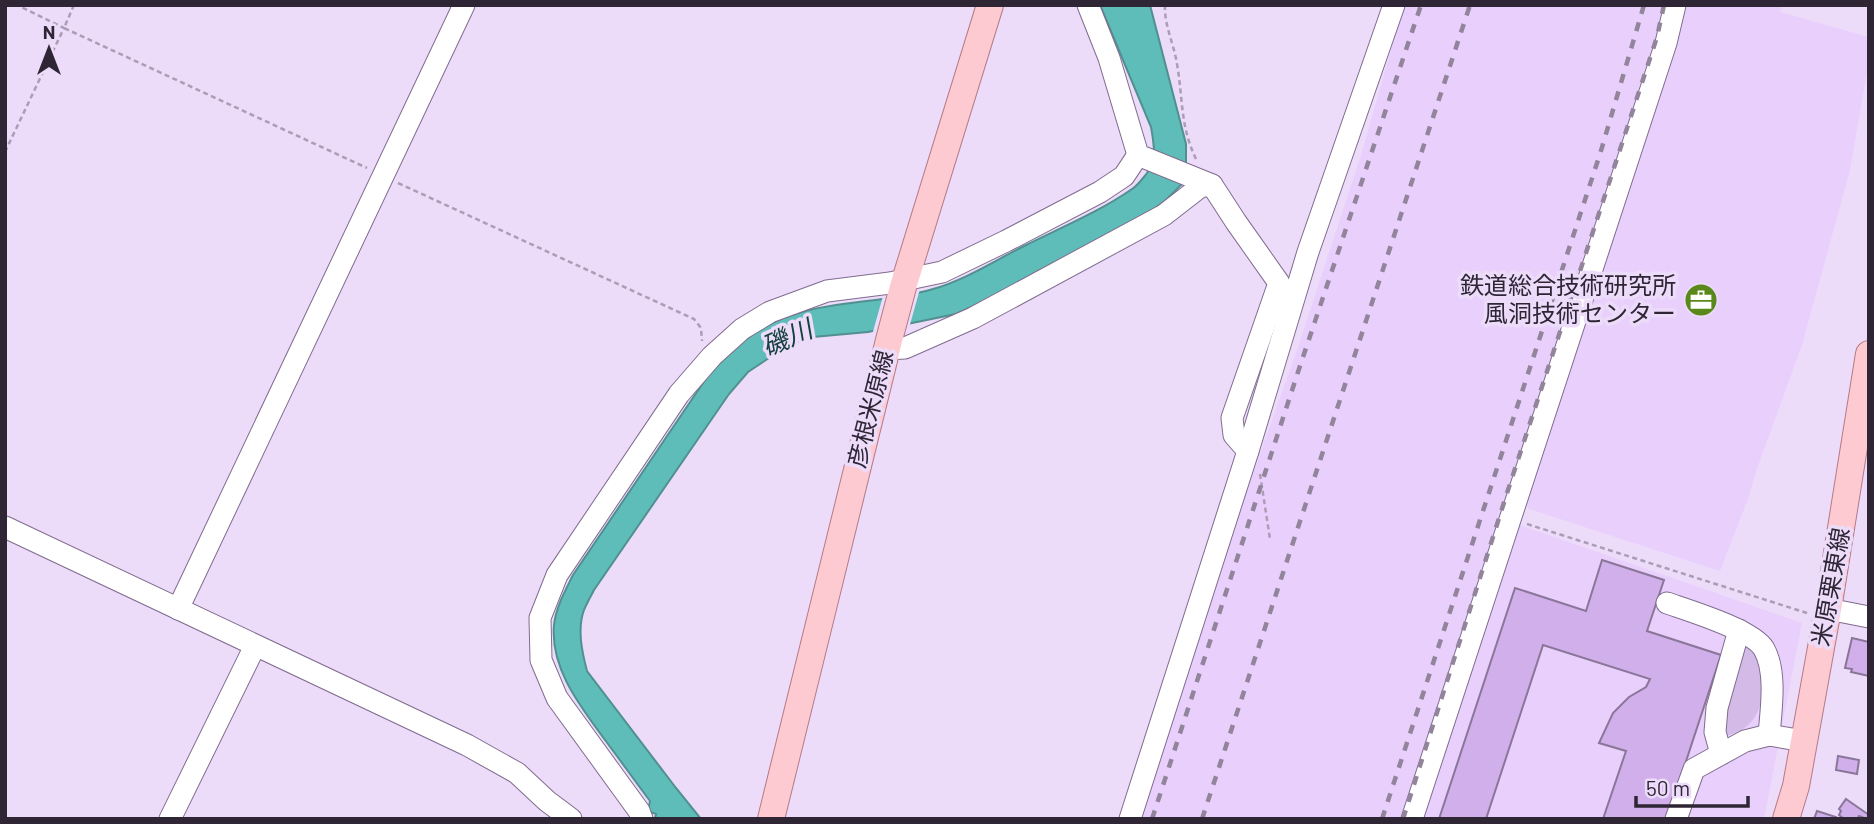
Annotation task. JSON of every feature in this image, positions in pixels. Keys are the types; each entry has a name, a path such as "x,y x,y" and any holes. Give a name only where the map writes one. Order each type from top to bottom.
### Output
{"main road":[{"name":"彦根米原線","path":"771,819 887,344 990,5"},
{"name":"米原栗東線","path":"1786,819 1796,786 1804,741 1818,611 1869,354"}],"street":[{"path":"178,609 464,5"},
{"path":"1088,5 1109,58 1141,157"},
{"path":"1130,819 1248,451 1308,252 1394,5"},
{"path":"1412,819 1662,56 1675,5"},
{"path":"642,819 639,811 557,698 541,660 540,618 557,575 679,394 712,356 742,329 770,312 827,291 904,283 942,272 1100,192 1124,176 1141,157"},
{"path":"1141,157 1207,182 1279,283 1232,418 1234,435 1248,451"},
{"path":"887,344 905,348 973,318 1164,215 1207,182"},
{"path":"5,527 467,745 517,773 571,819"},
{"path":"1667,603 1739,630 1763,647 1770,662 1772,693 1769,735"},
{"path":"1818,611 1869,617"},
{"path":"1721,754 1715,732 1717,708 1739,630"},
{"path":"170,819 255,646"},
{"path":"1676,819 1694,769 1745,741 1769,735 1804,741"}],"path":[{"path":"5,152 64,28 17,5"},
{"path":"1165,5 1177,64 1183,124 1207,182"},
{"path":"1260,475 1270,540"},
{"path":"1520,522 1818,611"}],"shaded area":[{"path":"1404,5 1667,5 1407,819 1137,819 1222,560 1296,353 1361,155"},
{"name":"鉄道総合技術研究所 風洞技術センター","path":"1687,5 1782,5 1780,12 1869,37 1869,60 1850,170 1802,345 1720,571 1529,509 1524,500"},
{"path":"1517,524 1802,623 1764,819 1423,819"},
{"path":"1745,648 1754,648 1759,661 1761,702 1757,714 1749,724 1738,732 1724,736 1723,720"}],"water":[{"name":"磯川","path":"1100,5 1150,5 1186,144 1183,183 1142,218 956,314 868,332 813,337 790,344 748,372 729,394 594,590 584,610 581,625 587,671 701,819 655,818 656,814 648,811 650,801 577,701 562,672 554,641 554,625 561,599 573,575 707,377 735,348 755,333 779,320 809,310 916,294 945,285 1093,212 1138,183 1152,162 1154,145 1151,127"}],"pier":[{"path":"920,289 909,328 872,335 883,296"}],"building":[{"path":"1602,560 1664,580 1647,631 1721,655 1667,819 1603,819 1626,751 1599,743 1613,713 1629,697 1646,687 1650,679 1543,645 1486,819 1439,819 1515,588 1586,611"},
{"path":"1852,638 1869,642 1869,676 1845,668"},
{"path":"1838,756 1859,760 1857,774 1836,770"},
{"path":"1846,799 1869,815 1867,819 1859,816 1857,819 1844,819 1839,815 1839,809"},
{"path":"1817,811 1836,817 1814,819"}],"railway":[{"path":"1152,819 1421,5"},
{"path":"1202,819 1470,5"},
{"path":"1382,819 1600,154 1644,5"},
{"path":"1403,819 1657,37 1664,5"}],"place":[{"name":"鉄道総合技術研究所 風洞技術センター","path":"1701,300"}]}
